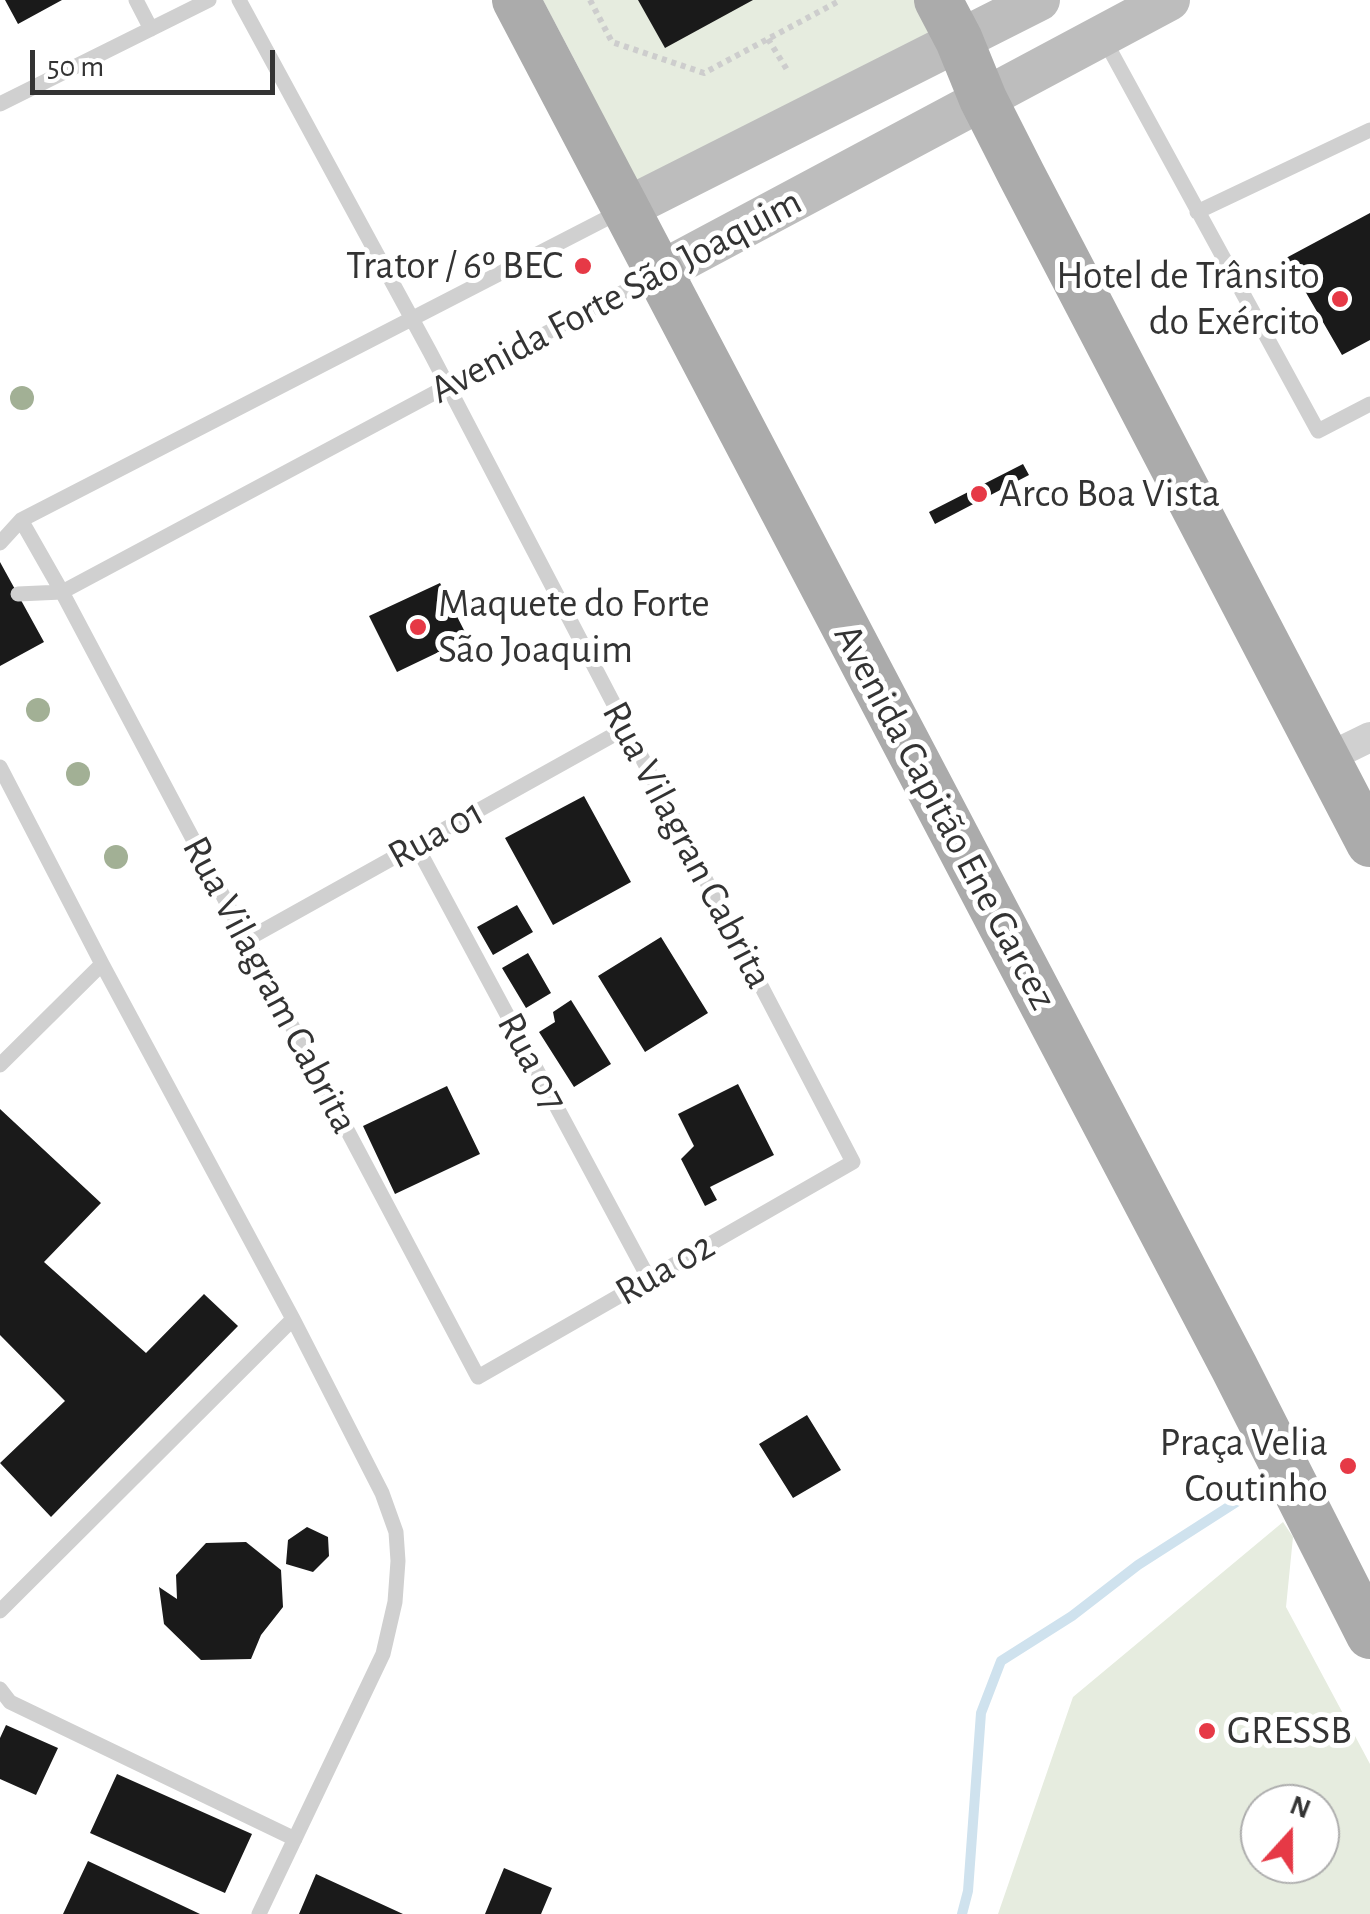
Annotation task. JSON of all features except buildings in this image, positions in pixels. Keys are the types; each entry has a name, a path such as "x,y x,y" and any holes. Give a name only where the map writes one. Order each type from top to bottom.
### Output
{"main road":[{"name":"Avenida Capitão Ene Garcez","path":"516,0 1234,1367 1370,1635"},
{"path":"948,20 983,100 1370,843"}],"street":[{"name":"Avenida Forte São Joaquim","path":"660,272 983,100 1113,20 1169,0"},
{"name":"Avenida Forte São Joaquim","path":"625,209 948,20 1016,5"},
{"path":"1327,758 1370,737"}],"lane":[{"path":"136,0 151,29"},
{"path":"0,104 210,0"},
{"name":"Rua Vilagran Cabrita","path":"239,0 448,386 853,1162"},
{"path":"1113,20 1197,212 1318,431 1370,404"},
{"path":"1197,212 1370,130"},
{"name":"Avenida Forte São Joaquim","path":"0,543 21,520 625,209"},
{"name":"Avenida Forte São Joaquim","path":"18,594 62,592 660,272"},
{"path":"21,520 62,592"},
{"name":"Rua Vilagram Cabrita","path":"62,592 478,1378"},
{"name":"Rua 01","path":"246,940 626,728"},
{"path":"0,768 293,1318 382,1492 396,1532 395,1602 382,1654 259,1914"},
{"name":"Rua 07","path":"416,845 649,1279"},
{"path":"0,1065 102,964"},
{"name":"Rua 02","path":"478,1378 853,1162"},
{"path":"0,1611 293,1318"},
{"path":"0,1689 10,1702 294,1839"}],"path":[{"path":"590,0 612,42 704,73 840,0"},
{"path":"768,38 789,72"}],"shaded area":[{"path":"543,0 938,0 959,40 625,209 577,118 581,72"},
{"name":"GRESSB","path":"1283,1522 1293,1537 1286,1607 1370,1764 1370,1914 998,1914 1073,1697"}],"waterway":[{"path":"962,1914 968,1891 981,1713 1001,1661 1072,1616 1138,1565 1255,1490"}],"place":[{"name":"Trator / 6º BEC","path":"583,266"},
{"name":"Hotel de Trânsito do Exército","path":"1340,299"},
{"name":"Arco Boa Vista","path":"979,494"},
{"name":"Maquete do Forte São Joaquim","path":"418,627"},
{"name":"Praça Velia Coutinho","path":"1348,1466"},
{"name":"GRESSB","path":"1207,1731"}]}
